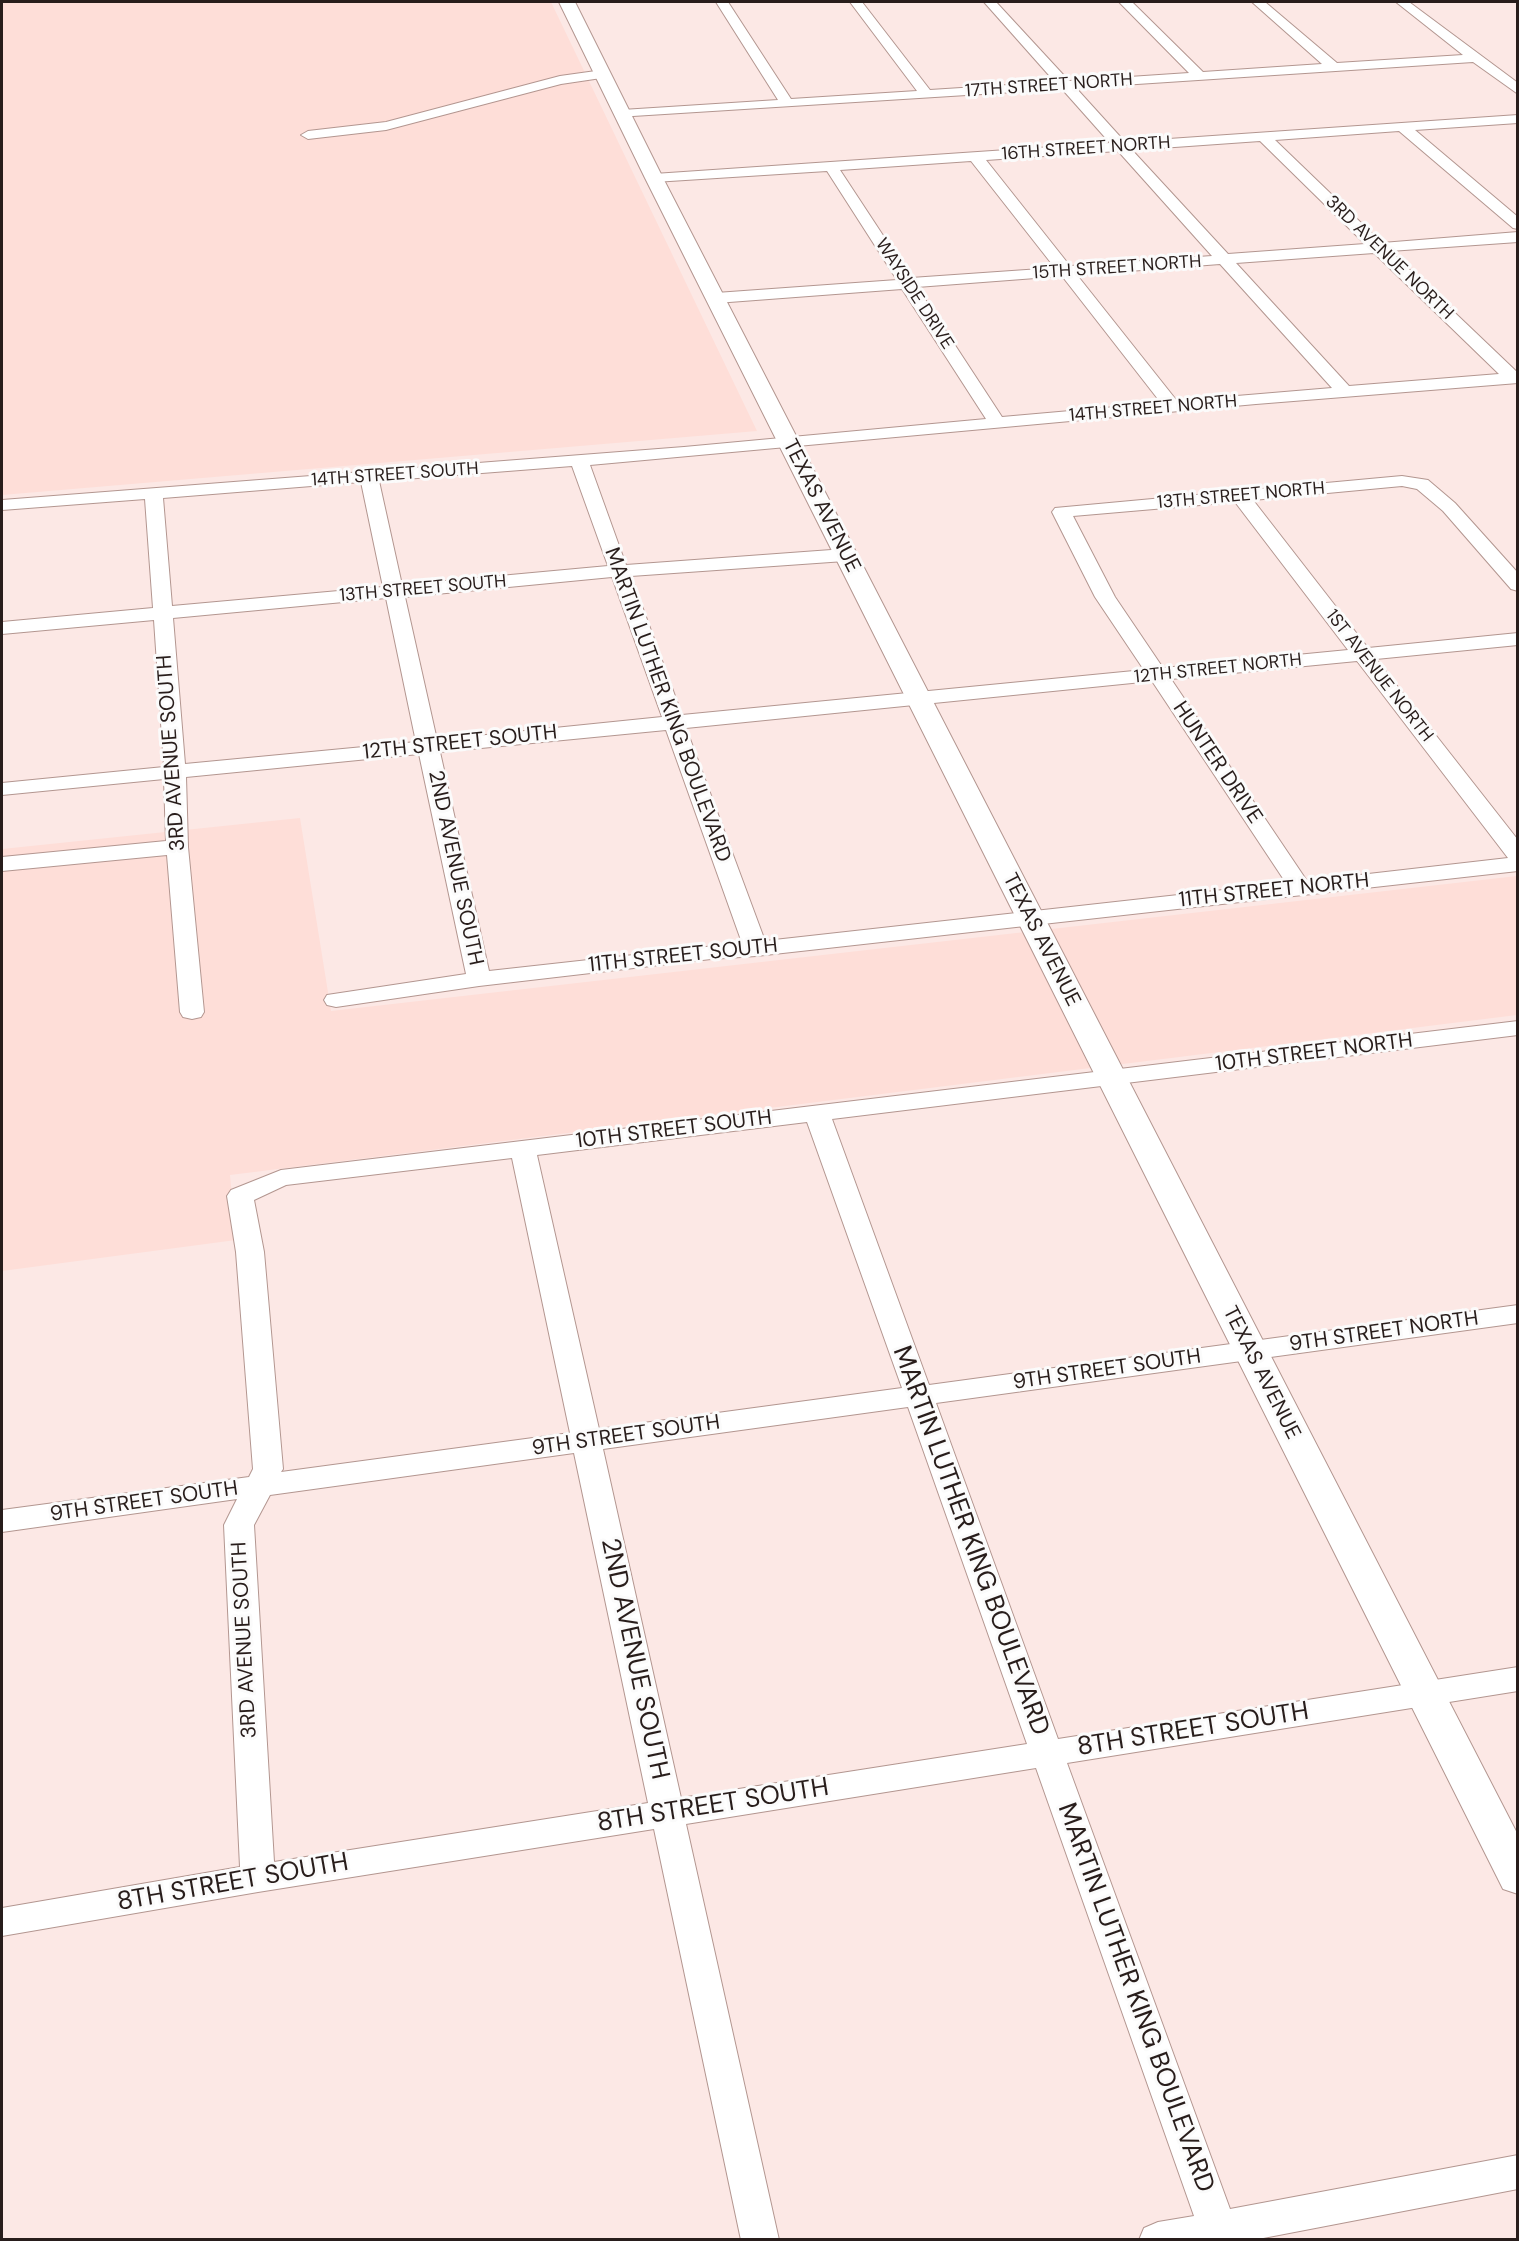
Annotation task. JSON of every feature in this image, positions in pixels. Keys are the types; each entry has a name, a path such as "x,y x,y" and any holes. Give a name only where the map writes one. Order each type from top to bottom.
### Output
{"main road":[{"name":"TEXAS AVENUE","path":"567,2 845,555 1518,1877"}],"street":[{"path":"722,2 787,103"},
{"path":"856,2 926,93"},
{"path":"990,2 1345,392"},
{"path":"1125,2 1200,76"},
{"path":"1258,2 1332,66"},
{"path":"1402,2 1518,90"},
{"name":"17TH STREET NORTH","path":"622,114 1475,58"},
{"path":"308,135 386,126 560,81 603,74"},
{"name":"16TH STREET NORTH","path":"654,178 1518,119"},
{"path":"1404,128 1518,225"},
{"name":"3RD AVENUE NORTH","path":"1264,137 1515,378"},
{"path":"976,156 1173,407"},
{"name":"WAYSIDE DRIVE","path":"831,166 997,423"},
{"name":"15TH STREET NORTH","path":"716,298 1518,237"},
{"name":"14TH STREET NORTH","path":"789,442 1515,378"},
{"name":"14TH STREET SOUTH","path":"2,505 789,442"},
{"name":"MARTIN LUTHER KING BOULEVARD","path":"579,460 756,949"},
{"name":"2ND AVENUE SOUTH","path":"369,477 479,979"},
{"name":"13TH STREET NORTH","path":"1061,514 1061,512 1402,481 1423,485 1449,507 1518,585"},
{"name":"3RD AVENUE SOUTH","path":"154,494 175,772 177,847 192,1012"},
{"name":"1ST AVENUE NORTH","path":"1240,496 1518,856"},
{"name":"HUNTER DRIVE","path":"1061,514 1106,597 1301,888"},
{"name":"13TH STREET SOUTH","path":"2,628 619,571 845,555"},
{"name":"12TH STREET NORTH","path":"918,698 1518,639"},
{"name":"12TH STREET SOUTH","path":"2,789 918,698"},
{"path":"2,864 177,847"},
{"name":"11TH STREET NORTH","path":"1030,918 1518,864"},
{"name":"11TH STREET SOUTH","path":"336,1000 479,979 1030,918"},
{"name":"10TH STREET NORTH","path":"1111,1077 1518,1028"},
{"name":"10TH STREET SOUTH","path":"240,1196 281,1178 1111,1077"},
{"name":"MARTIN LUTHER KING BOULEVARD","path":"816,1113 1220,2234"},
{"name":"2ND AVENUE SOUTH","path":"522,1148 760,2240"},
{"name":"3RD AVENUE SOUTH","path":"240,1196 250,1252 268,1469 238,1525 258,1878"},
{"name":"9TH STREET NORTH","path":"1250,1351 1518,1314"},
{"name":"9TH STREET SOUTH","path":"2,1521 1250,1351"},
{"name":"8TH STREET SOUTH","path":"2,1922 258,1878 1518,1679"},
{"path":"1158,2240 1220,2234 1518,2172"}],"shaded area":[{"path":"2,2 551,2 757,431 2,495"},
{"path":"300,818 331,1011 1517,876 1517,1015 230,1175 236,1240 2,1271 2,849"}]}
